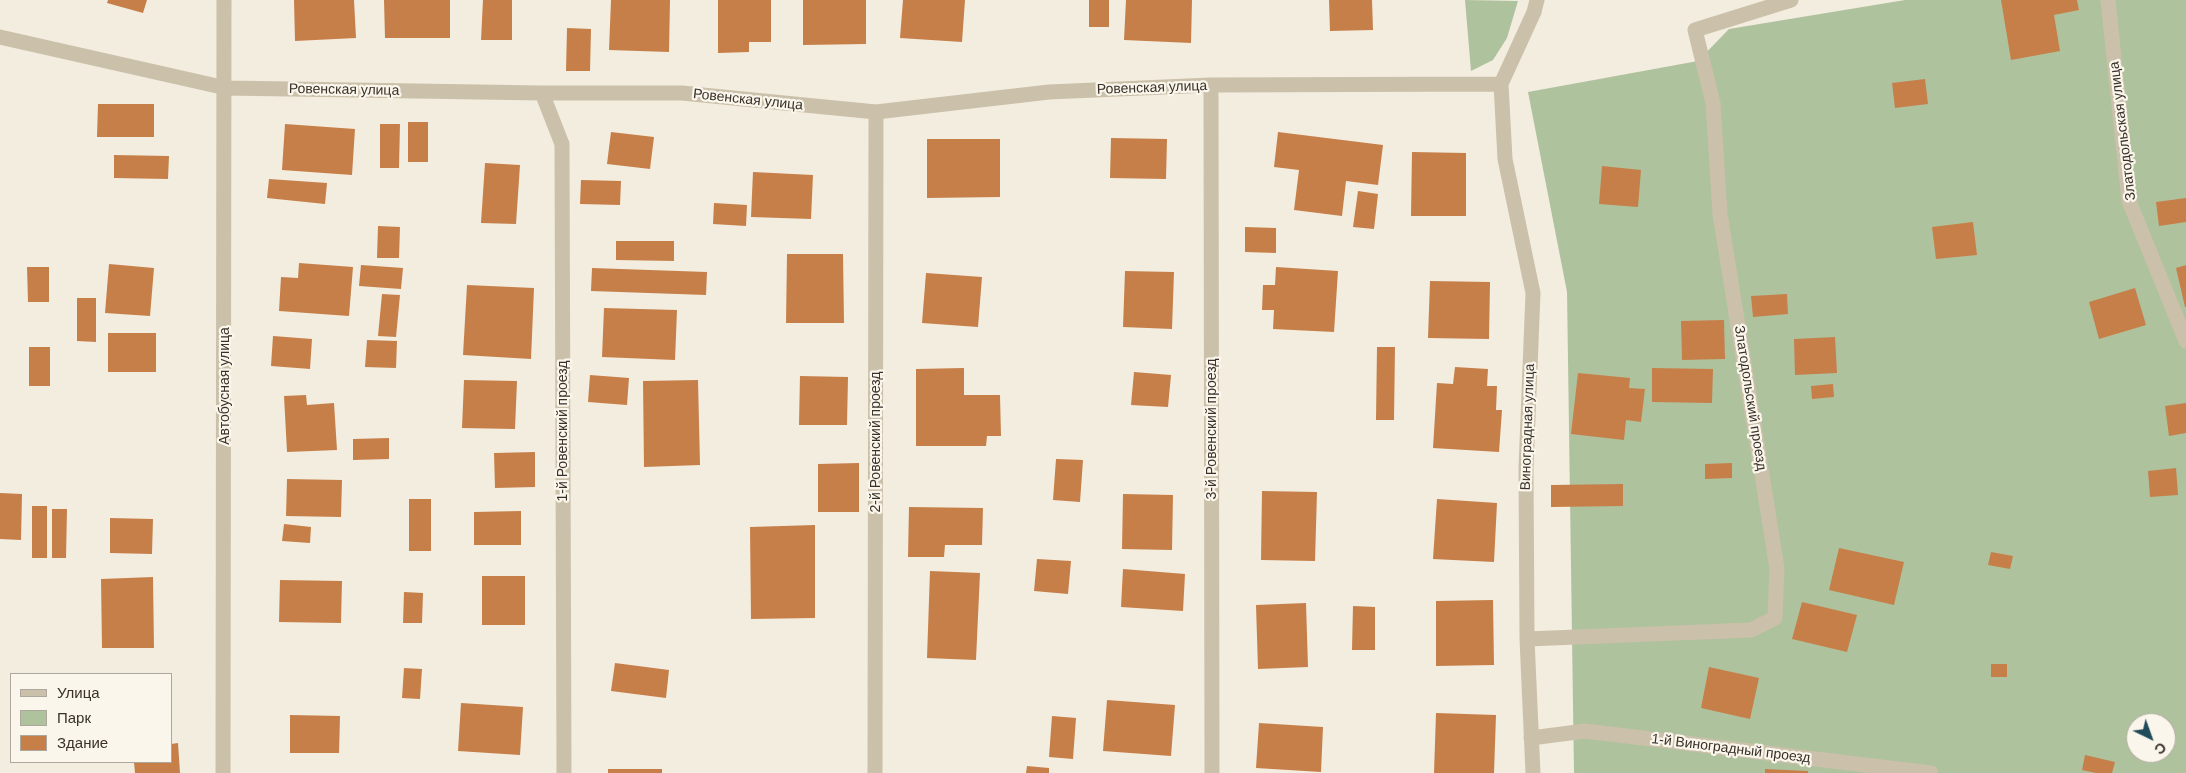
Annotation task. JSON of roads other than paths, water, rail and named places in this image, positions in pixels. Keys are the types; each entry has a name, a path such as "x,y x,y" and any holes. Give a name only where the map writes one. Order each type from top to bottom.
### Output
{"street":[{"name":"Автобусная улица","path":"223,773 226,88 224,0"},
{"path":"1501,84 1534,12 1537,0"},
{"name":"Златодольский проезд","path":"1527,639 1751,630 1775,618 1777,568 1720,214 1713,103 1695,30 1791,0"},
{"name":"Златодольская улица","path":"2108,0 2129,201 2186,341"},
{"name":"Ровенская улица","path":"0,37 226,88 542,93 682,93 876,112 1049,92 1211,85 1501,84"},
{"name":"Виноградная улица","path":"1501,84 1505,158 1533,293 1526,468 1527,639 1533,773"},
{"name":"3-й Ровенский проезд","path":"1211,85 1212,773"},
{"name":"1-й Ровенский проезд","path":"542,93 562,144 564,773"},
{"name":"2-й Ровенский проезд","path":"876,112 876,773"},
{"name":"1-й Виноградный проезд","path":"1531,738 1584,731 1931,773"}]}
